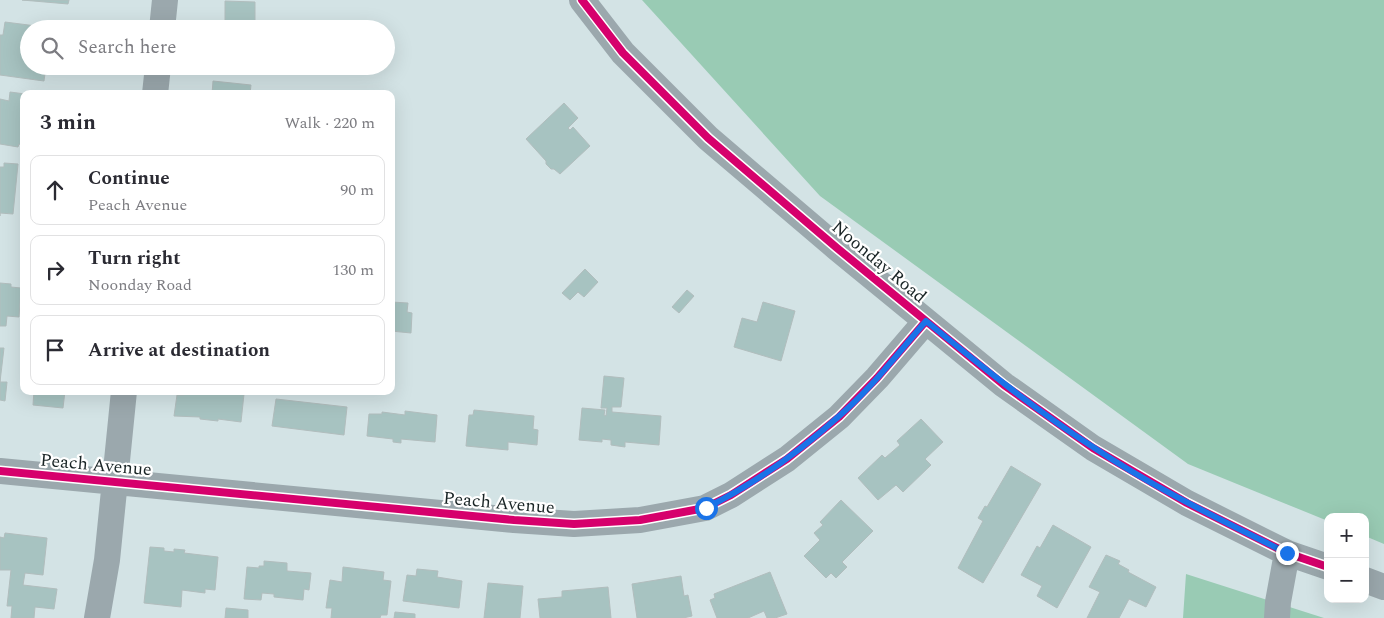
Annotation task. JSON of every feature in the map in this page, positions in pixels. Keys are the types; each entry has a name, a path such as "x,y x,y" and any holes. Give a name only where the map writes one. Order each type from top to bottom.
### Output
{"street":[{"path":"163,20 165,0"},
{"name":"Noonday Road","path":"582,0 623,53 708,138 1004,385 1093,448 1187,503 1287,553 1324,566"},
{"path":"155,90 157,75"},
{"name":"Peach Avenue","path":"0,471 504,519 574,524 640,520 706,508 732,495 787,459 839,417 877,378 926,321"},
{"path":"97,618 106,560 124,395"},
{"path":"1277,618 1287,553"},
{"path":"1369,581 1384,587"}],"green space":[{"path":"642,0 1384,0 1384,544 1369,538 1369,513 1324,513 1324,519 1188,464 820,196"},
{"path":"1186,574 1324,618 1183,618"}],"building":[{"path":"22,0 69,0 68,4"},
{"path":"225,1 255,2 255,20 225,20"},
{"path":"5,22 20,24 20,75 45,75 44,81 0,75 0,35 3,35"},
{"path":"213,81 251,85 250,90 212,90"},
{"path":"10,92 20,93 20,144 18,147 0,144 0,99 9,101"},
{"path":"564,103 578,118 568,128 570,130 573,127 590,146 560,174 546,164 546,161 526,139"},
{"path":"4,163 18,164 13,214 0,213 0,167 4,167"},
{"path":"585,269 598,282 584,297 578,292 570,300 562,293"},
{"path":"0,283 11,284 11,287 20,288 19,317 7,316 6,326 0,326"},
{"path":"687,290 694,296 679,313 672,307"},
{"path":"395,302 408,303 407,312 412,313 411,333 395,331"},
{"path":"763,302 795,311 781,361 734,347 742,318 757,322"},
{"path":"0,348 4,348 0,382"},
{"path":"604,376 624,378 621,407 612,407 612,412 661,416 659,445 625,442 625,447 611,445 611,440 602,439 602,442 579,440 582,408 605,410 604,415 606,416 607,408 601,408"},
{"path":"0,382 7,382 5,401 0,400"},
{"path":"34,395 65,395 63,408 33,405"},
{"path":"177,395 244,395 241,422 174,416"},
{"path":"276,399 347,407 344,435 272,426"},
{"path":"474,410 534,416 533,429 538,430 537,445 508,442 508,450 466,446 469,415 473,415"},
{"path":"405,411 437,415 435,442 401,439 401,443 393,442 393,439 367,436 369,414 382,414 382,412 405,415"},
{"path":"921,419 943,442 925,459 931,465 903,492 896,485 878,500 858,478 882,455 885,458 900,445 897,441"},
{"path":"1011,466 1041,484 983,583 958,568 983,521 978,518 985,506 987,507"},
{"path":"841,500 873,531 842,562 847,567 836,578 831,573 826,578 804,556 820,540 814,533 823,525 820,522"},
{"path":"1053,525 1091,547 1057,608 1037,596 1042,586 1021,575 1037,546 1040,548"},
{"path":"5,533 47,538 43,575 25,573 23,585 57,589 54,609 35,607 34,618 11,618 12,606 7,606 11,570 0,570 0,537 4,538"},
{"path":"150,547 164,548 164,551 174,552 174,549 185,550 184,553 218,557 215,590 205,589 205,593 182,590 181,607 144,603"},
{"path":"1106,555 1120,561 1118,564 1129,570 1128,572 1156,587 1146,607 1129,599 1119,618 1087,618 1100,592 1089,587"},
{"path":"264,561 287,563 287,571 311,573 309,590 304,589 303,600 274,597 274,594 262,593 261,600 244,599 247,567 259,568 259,566 264,566"},
{"path":"343,567 384,572 383,580 391,581 387,615 381,615 380,618 331,618 332,608 326,608 330,580 342,582"},
{"path":"417,569 438,571 437,577 462,581 459,608 403,601 407,575 416,576"},
{"path":"770,572 787,614 775,618 767,618 764,611 748,618 717,618 710,600 715,598 714,594"},
{"path":"681,576 684,596 688,595 692,616 683,618 637,618 632,584"},
{"path":"488,583 523,586 520,618 484,618"},
{"path":"608,587 611,618 540,618 538,599 562,597 562,591"},
{"path":"226,608 248,610 248,618 225,618"},
{"path":"395,612 415,614 415,618 394,618"}],"cycle path":[{"path":"582,0 623,53 708,138 837,248 1004,385 1093,448 1187,503 1287,553 1324,566"},
{"path":"0,471 514,520 574,524 640,520 705,508 731,495 787,459 839,417 877,378 926,321"}],"route":[{"path":"706,508 732,495 787,459 839,417 877,378 926,321 1004,385 1093,448 1187,503 1287,553"}]}
